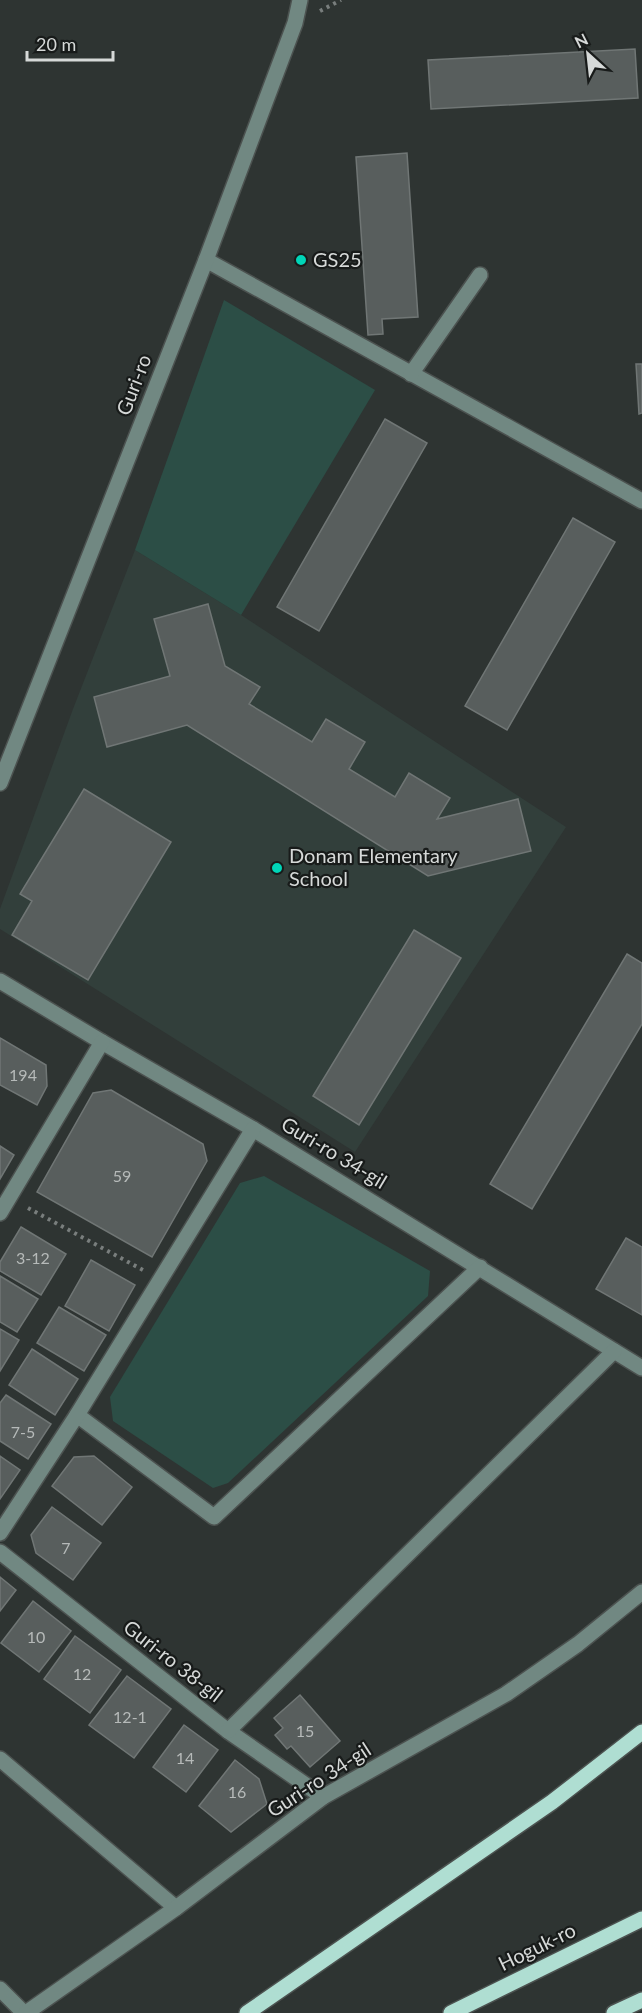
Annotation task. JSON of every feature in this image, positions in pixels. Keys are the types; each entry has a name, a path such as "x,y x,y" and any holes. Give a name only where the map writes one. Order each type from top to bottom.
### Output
{"main road":[{"path":"248,2013 552,1802 642,1732"},
{"name":"Hoguk-ro","path":"451,2013 642,1920"},
{"path":"614,2013 642,2000"}],"street":[{"name":"Guri-ro","path":"0,783 206,261 295,23 300,0"},
{"path":"206,261 642,501"},
{"path":"411,374 480,275"},
{"name":"Guri-ro 34-gil","path":"0,981 253,1129 642,1368"},
{"path":"0,1213 102,1042"},
{"path":"0,1533 77,1415 253,1129"},
{"path":"77,1415 214,1517 480,1267"},
{"path":"228,1731 614,1351"},
{"name":"Guri-ro 38-gil","path":"0,1552 228,1731 323,1797"},
{"name":"Guri-ro 34-gil","path":"25,2013 176,1908 323,1797 506,1694 578,1644 642,1592"},
{"path":"0,1759 176,1908"},
{"path":"0,1989 25,2013"}],"path":[{"path":"9,1197 160,1280"}],"shaded area":[{"name":"Donam Elementary School","path":"135,550 241,615 566,827 355,1152 0,929 0,909 73,709"}],"green space":[{"path":"224,300 375,390 241,615 135,550"},
{"path":"264,1176 430,1271 428,1296 228,1483 213,1488 113,1421 110,1397 240,1183"}],"building":[{"path":"635,49 638,98 431,109 428,60"},
{"path":"407,153 418,317 382,319 383,334 368,335 356,157"},
{"path":"636,364 642,364 642,413 639,414"},
{"path":"385,419 427,443 319,631 277,607"},
{"path":"573,518 615,542 507,730 465,706"},
{"path":"208,604 225,666 260,687 249,704 312,742 326,719 365,742 349,769 395,797 409,773 450,798 437,819 518,799 531,851 428,876 187,725 107,747 94,697 170,676 154,619"},
{"path":"84,789 171,842 88,980 12,935 32,901 20,894"},
{"path":"414,930 461,958 359,1125 313,1096"},
{"path":"627,954 642,963 642,1024 532,1209 490,1184"},
{"path":"0,1038 46,1065 47,1086 37,1105 0,1085"},
{"path":"111,1090 203,1144 207,1161 152,1257 37,1192 93,1093"},
{"path":"0,1146 14,1155 0,1179"},
{"path":"21,1227 66,1254 41,1295 0,1271 0,1262"},
{"path":"626,1238 642,1247 642,1315 596,1289"},
{"path":"91,1260 135,1285 109,1331 65,1306"},
{"path":"0,1276 38,1299 17,1332 0,1322"},
{"path":"59,1307 106,1335 84,1371 37,1343"},
{"path":"0,1329 19,1340 0,1371"},
{"path":"32,1349 78,1379 55,1415 9,1385"},
{"path":"6,1395 51,1424 28,1459 0,1441 0,1403"},
{"path":"0,1456 20,1470 0,1499"},
{"path":"94,1456 132,1487 102,1525 52,1486 74,1457"},
{"path":"52,1507 101,1543 73,1580 36,1553 31,1535"},
{"path":"0,1577 16,1590 0,1611"},
{"path":"33,1601 71,1631 39,1672 1,1643"},
{"path":"75,1636 121,1670 90,1713 44,1679"},
{"path":"127,1676 171,1709 134,1758 89,1725"},
{"path":"300,1695 340,1741 310,1767 291,1746 287,1749 275,1735 283,1728 274,1718"},
{"path":"184,1725 218,1750 186,1792 153,1767"},
{"path":"235,1760 259,1779 267,1804 231,1832 199,1806"}],"place":[{"name":"GS25","path":"301,260"},
{"name":"Donam Elementary School","path":"277,868"}]}
